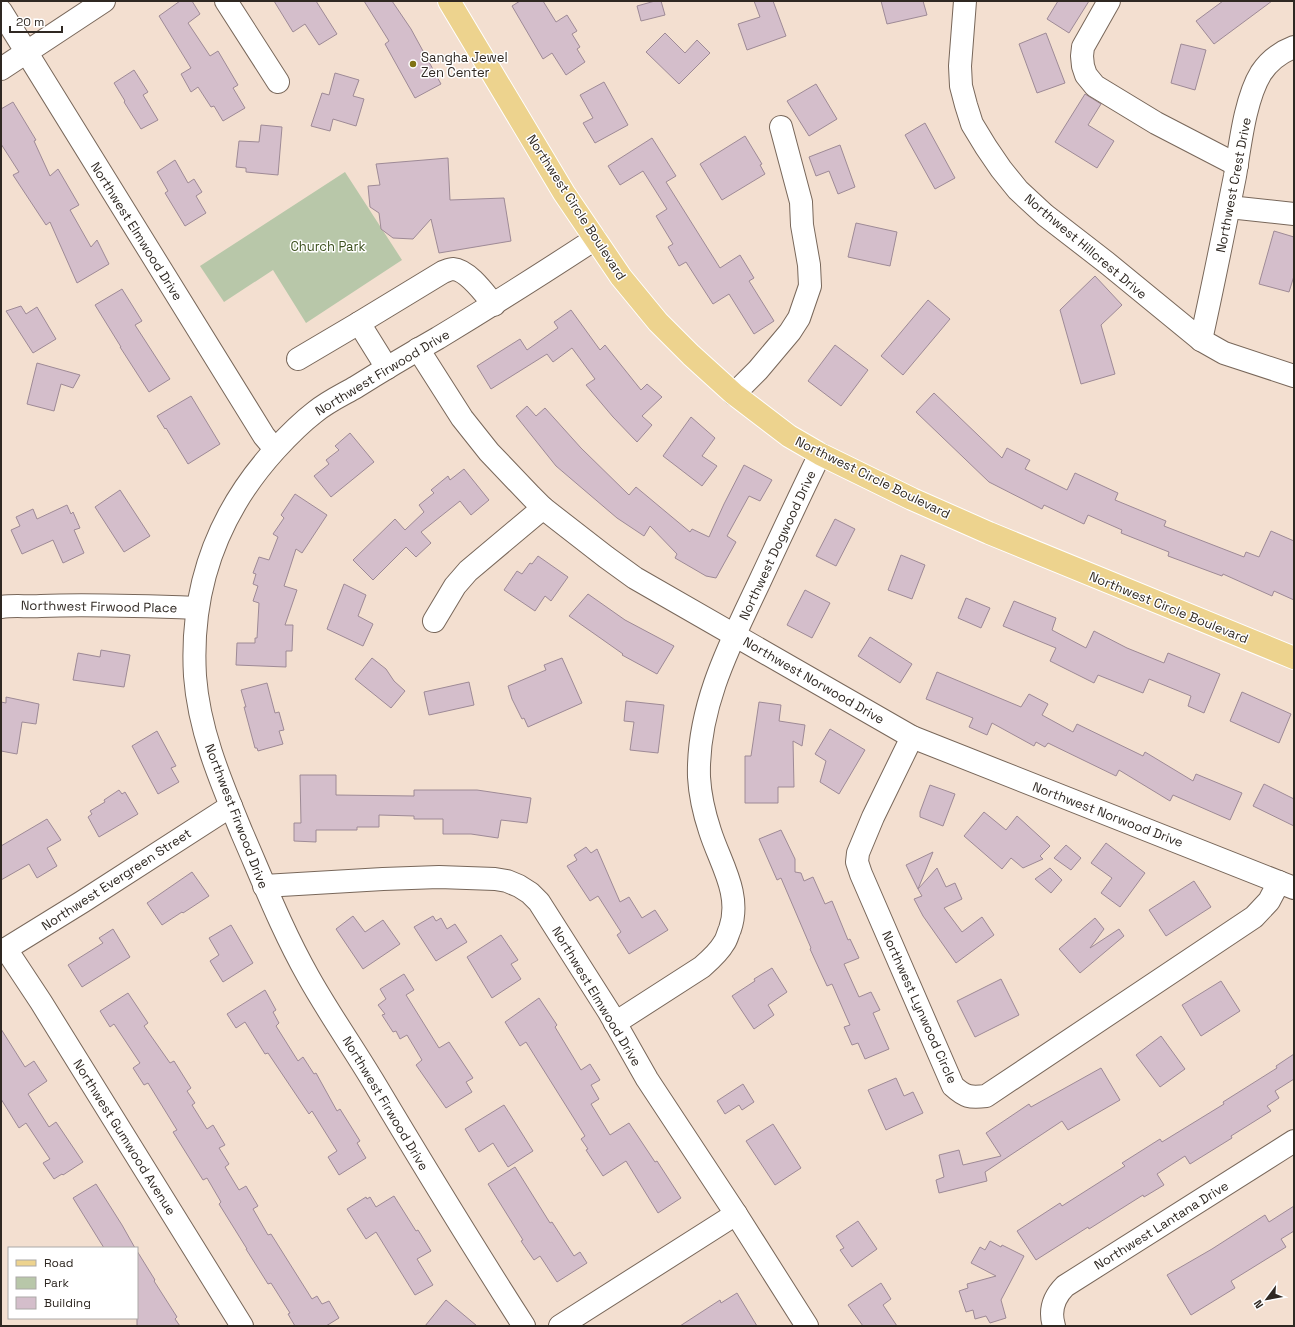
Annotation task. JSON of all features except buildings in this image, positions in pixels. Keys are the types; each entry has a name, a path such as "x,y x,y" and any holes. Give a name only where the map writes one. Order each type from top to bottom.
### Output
{"main road":[{"name":"Northwest Circle Boulevard","path":"449,1 564,193 621,277 658,322 691,355 734,394 789,436 820,454 912,499 989,533 1294,658"}],"street":[{"path":"1,69 104,1"},
{"path":"226,1 278,82"},
{"name":"Northwest Hillcrest Drive","path":"965,1 960,66 961,86 966,105 972,124 1001,169 1018,190 1045,215 1107,262 1200,340 1224,353 1294,376"},
{"path":"1109,1 1083,47 1083,66 1086,75 1095,86 1156,123 1237,165"},
{"name":"Northwest Elmwood Drive","path":"1,11 264,436 276,449"},
{"name":"Northwest Crest Drive","path":"1200,340 1229,207 1247,113 1253,91 1261,73 1277,57 1294,48"},
{"path":"734,394 767,360 790,332 799,318 810,286 809,265 802,225 801,202 781,127"},
{"path":"1229,207 1294,214"},
{"name":"Northwest Firwood Drive","path":"524,1326 417,1155 355,1051 331,1015 307,975 276,914 214,764 202,722 196,680 194,642 197,608 204,575 215,542 233,506 248,483 276,449 315,411 494,305 595,239"},
{"path":"298,359 443,272 452,269 464,273 479,287 494,305"},
{"path":"359,323 387,368"},
{"name":"Northwest Norwood Drive","path":"418,349 462,418 489,452 543,508 635,578 912,736 1287,885"},
{"name":"Northwest Dogwood Drive","path":"615,1023 702,967 715,955 725,942 732,922 734,901 730,880 710,830 702,801 699,777 700,742 707,707 734,634 820,454"},
{"path":"434,621 455,586 468,571 543,508"},
{"name":"Northwest Firwood Place","path":"1,607 12,605 38,606 125,604 197,608"},
{"name":"Northwest Lynwood Circle","path":"912,736 873,817 858,853 857,862 953,1086 962,1094 974,1098 986,1096 1254,917 1287,885"},
{"name":"Northwest Evergreen Street","path":"4,951 231,806"},
{"name":"Northwest Elmwood Drive","path":"264,886 324,881 439,877 494,879 507,881 530,893 539,902 615,1023 647,1078 807,1326"},
{"name":"Northwest Gumwood Avenue","path":"4,951 45,1009 242,1326"},
{"name":"Northwest Lantana Drive","path":"1054,1326 1052,1314 1054,1300 1058,1292 1065,1286 1294,1141"},
{"path":"560,1326 736,1214"}],"green space":[{"name":"Church Park","path":"345,172 402,260 306,323 273,270 224,302 200,266"}],"place":[{"name":"Sangha Jewel Zen Center","path":"413,64"}]}
